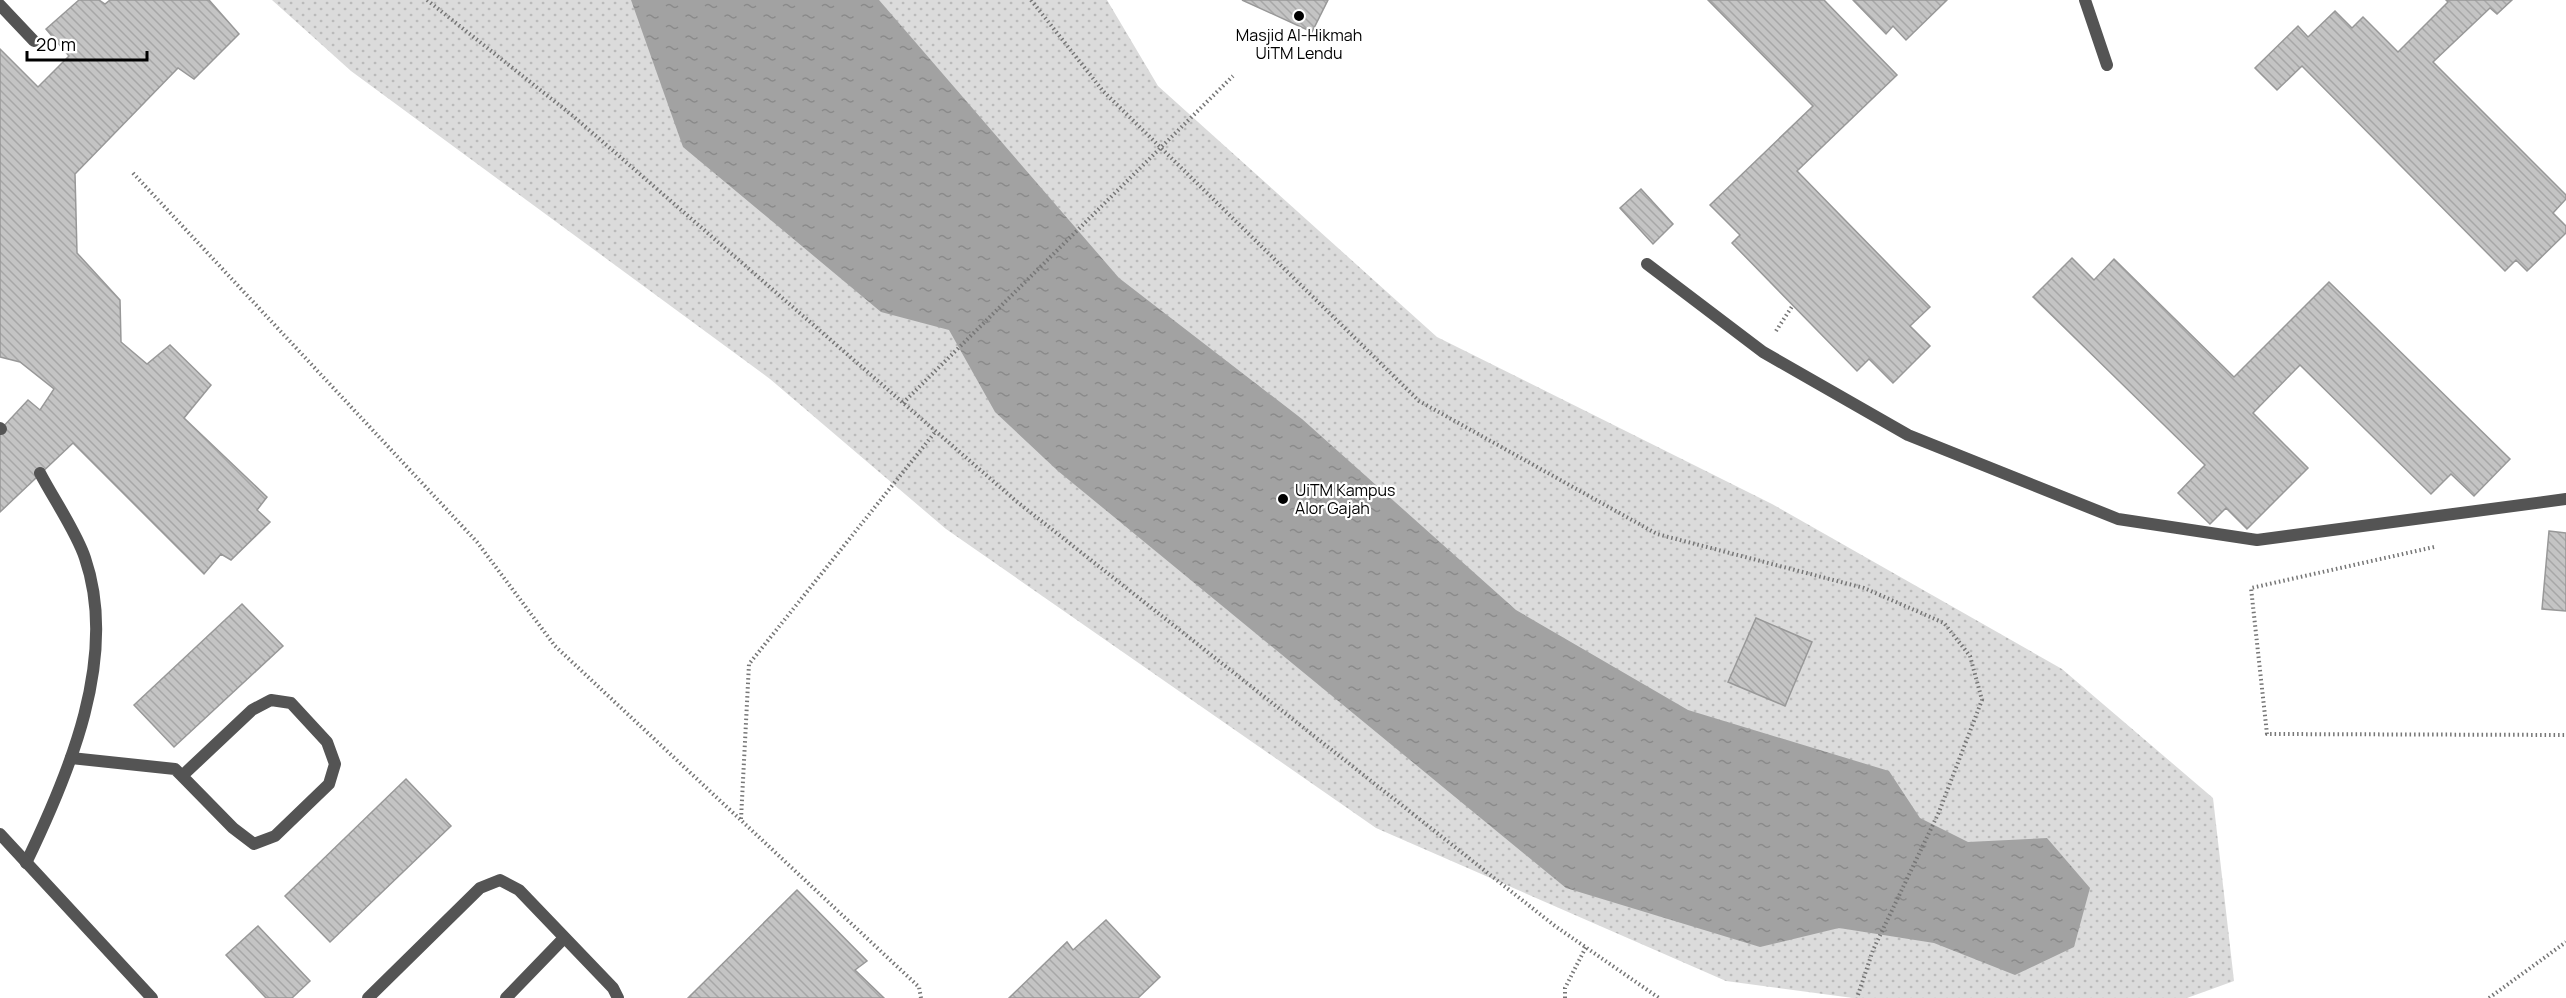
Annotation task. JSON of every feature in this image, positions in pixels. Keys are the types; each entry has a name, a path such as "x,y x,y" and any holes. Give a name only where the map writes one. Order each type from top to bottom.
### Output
{"street":[{"path":"2085,0 2107,65"},
{"path":"0,5 34,41"},
{"path":"1647,264 1763,352 1908,435 2118,519 2257,540 2566,499"},
{"path":"26,863 52,810 81,729 95,662 97,614 85,557 40,473"},
{"path":"70,758 175,769 233,828 255,844 274,836 329,784 335,764 327,742 291,703 271,700 252,710 182,776"},
{"path":"0,834 152,998"},
{"path":"368,998 480,888 500,880 519,890 613,988 618,998"},
{"path":"506,998 564,938"}],"path":[{"path":"427,0 573,116 1026,508 1536,911 1659,998"},
{"path":"1031,0 1103,91 1419,401 1657,534 1864,588 1944,623 1971,656 1982,700 1939,812 1873,950 1857,998"},
{"path":"903,403 1233,76"},
{"path":"133,173 477,542 555,645 919,987 921,998"},
{"path":"741,819 749,664 936,431"},
{"path":"2445,544 2252,588 2267,734 2566,735"},
{"path":"2489,998 2566,942"},
{"path":"1566,998 1565,988 1587,947"}],"shaded area":[{"path":"272,0 1107,0 1158,86 1437,337 1772,504 2062,669 2213,798 2234,981 2187,998 1853,998 1726,981 1376,828 946,529 770,379 351,71"}],"water":[{"path":"631,0 879,0 1119,278 1302,419 1516,610 1688,710 1889,771 1920,818 1968,842 2047,838 2090,888 2074,947 2015,975 1934,943 1839,928 1760,947 1566,888 1058,471 995,412 949,330 881,312 683,147"}],"building":[{"path":"79,0 99,0 105,4 110,0 209,0 239,34 194,79 178,68 75,174 77,253 120,300 121,342 147,364 170,345 211,385 184,418 267,497 257,510 270,522 231,560 221,554 204,574 73,443 0,512 0,430 28,400 40,410 54,389 20,362 0,357 0,49 38,87 69,56 46,29"},
{"name":"Masjid Al-Hikmah UiTM Lendu","path":"1242,0 1328,0 1312,32"},
{"path":"1708,0 1824,0 1897,75 1797,171 1930,307 1910,326 1930,346 1893,383 1869,359 1857,371 1732,243 1740,235 1710,205 1813,106"},
{"path":"1853,0 1947,0 1906,40 1893,26 1886,34"},
{"path":"2446,0 2512,0 2497,14 2490,8 2433,62 2566,195 2566,199 2553,213 2566,226 2566,233 2527,271 2516,260 2505,271 2302,66 2277,90 2255,68 2298,26 2308,37 2335,11 2352,28 2363,17 2398,52 2448,2"},
{"path":"1641,189 1673,224 1653,244 1620,208"},
{"path":"2072,258 2094,280 2114,259 2234,377 2329,282 2510,459 2474,496 2451,474 2431,494 2300,365 2253,413 2308,468 2247,529 2226,508 2210,524 2178,493 2205,465 2033,297"},
{"path":"2549,531 2566,533 2566,611 2542,609"},
{"path":"242,604 283,646 174,747 134,705"},
{"path":"1756,618 1812,642 1785,706 1728,682"},
{"path":"406,779 451,826 330,942 285,896"},
{"path":"797,890 867,961 855,970 884,998 688,998"},
{"path":"1106,920 1160,977 1138,998 1009,998 1067,942 1073,950"},
{"path":"258,926 310,981 292,998 266,998 226,955"}],"place":[{"name":"Masjid Al-Hikmah UiTM Lendu","path":"1299,16"},
{"name":"UiTM Kampus Alor Gajah","path":"1283,499"}]}
